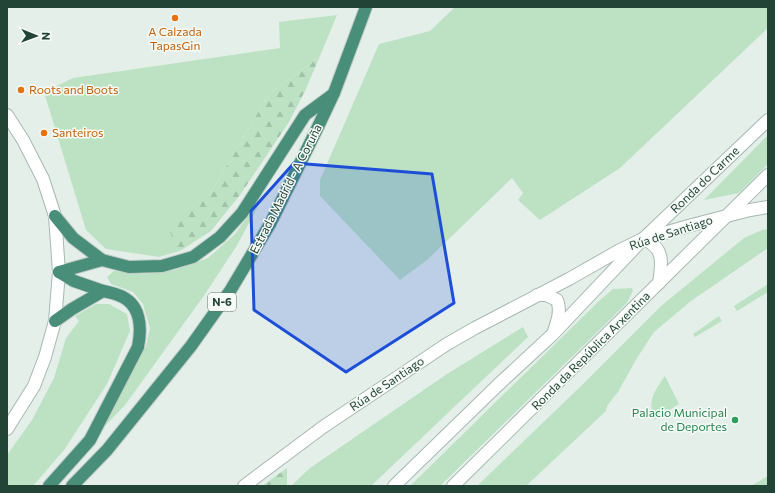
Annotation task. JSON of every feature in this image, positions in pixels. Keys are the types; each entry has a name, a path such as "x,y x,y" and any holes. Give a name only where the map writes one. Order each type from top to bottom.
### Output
{"highway":[{"name":"Estrada Madrid - A Coruña","path":"72,486 107,450 191,346 230,291 270,224 334,93 366,7"},
{"path":"55,216 73,238 102,260 129,267 162,266 193,257 220,237 242,213 305,115 334,93"},
{"path":"59,272 102,260"},
{"path":"49,486 90,440 138,347 141,332 139,319 132,304 120,295 74,281 59,272"},
{"path":"55,321 103,291"}],"street":[{"path":"7,116 23,140 43,179 55,216 59,272 55,321 45,357 34,386 7,428"},
{"name":"Ronda do Carme","path":"643,240 768,120"},
{"path":"728,215 768,175"},
{"name":"Rúa de Santiago","path":"244,486 323,427 447,344 620,250 643,240 728,215 768,207"},
{"name":"Ronda da República Arxentina","path":"453,486 728,215"},
{"path":"394,486 553,334 643,240 652,242 660,254 661,263 659,283"},
{"path":"537,295 546,295 557,300 559,306 558,318 553,334"}],"highlighted area":[{"path":"294,163 432,174 454,303 346,372 254,310 251,211"}],"green space":[{"path":"455,7 768,7 768,28 620,168 540,220 518,200 523,193 512,178 427,260 400,280 320,196 320,180 379,44 430,31"},
{"path":"337,15 320,56 269,94 211,192 167,225 180,251 159,257 106,249 86,230 44,92 73,78 280,48 279,22"},
{"path":"320,56 305,91 289,122 240,195 211,231 180,251 166,225 211,192 269,94"},
{"path":"768,135 768,164 739,193 704,200"},
{"path":"268,188 236,247 203,297 125,405 103,428 146,346 150,328 143,304 133,292 111,284 107,277 114,271 143,274 175,270 208,258 235,234"},
{"path":"768,229 768,248 691,301 654,332 637,358 618,392 607,406 606,411 526,486 477,486 582,385 661,306 744,238"},
{"path":"768,284 768,292 737,311 734,306"},
{"path":"632,288 633,291 627,303 440,486 410,486 599,301 613,289"},
{"path":"96,304 109,304 127,314 130,331 107,384 64,450 33,486 7,486 7,455 32,420 54,378 66,338 79,321 75,316"},
{"path":"719,316 722,321 695,337 693,334"},
{"path":"523,327 528,337 371,486 291,486 310,468 447,374"},
{"path":"665,376 679,404 654,420 652,413 653,397 657,387"},
{"path":"287,468 287,486 262,486"},
{"path":"768,476 768,486 751,486"}],"place":[{"name":"A Calzada TapasGin","path":"175,18"},
{"name":"Roots and Boots","path":"21,90"},
{"name":"Santeiros","path":"44,133"},
{"name":"Palacio Municipal de Deportes","path":"735,420"}]}
